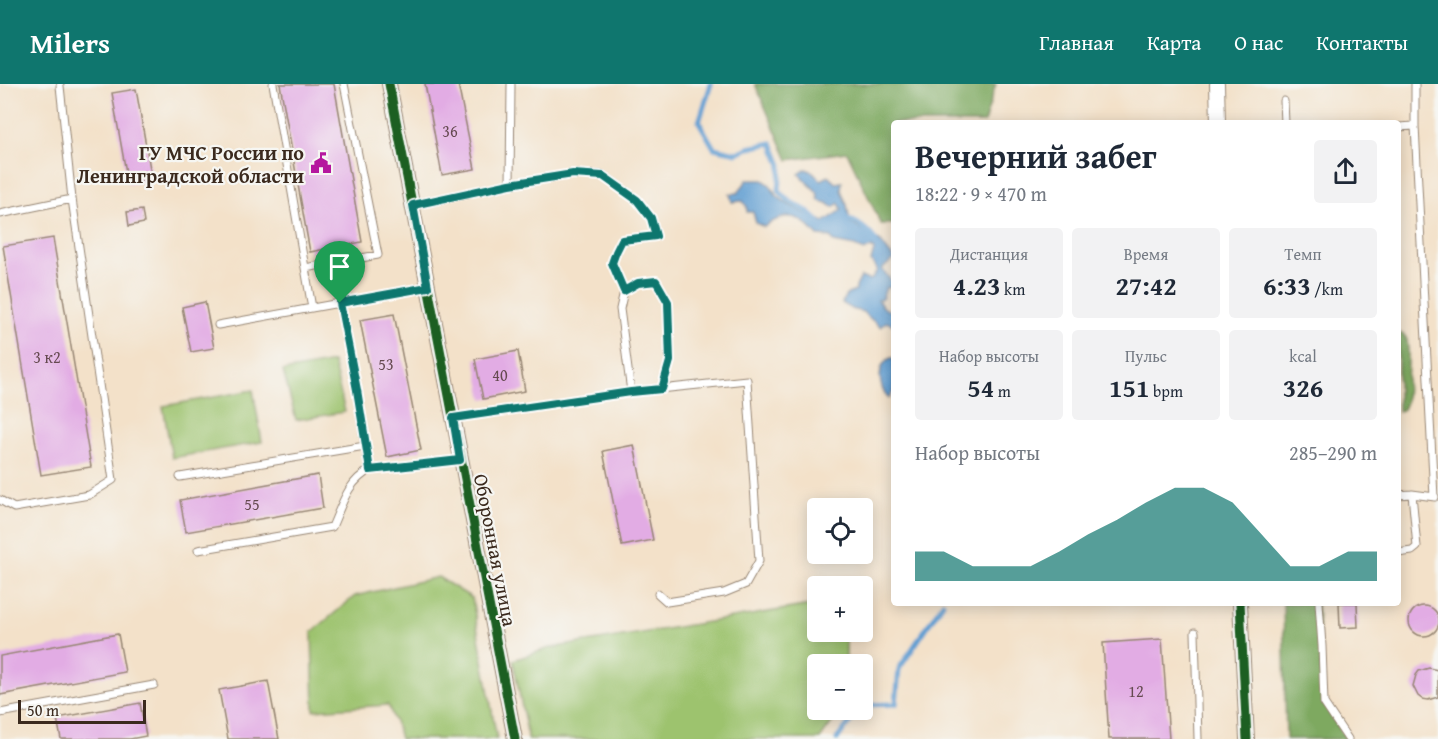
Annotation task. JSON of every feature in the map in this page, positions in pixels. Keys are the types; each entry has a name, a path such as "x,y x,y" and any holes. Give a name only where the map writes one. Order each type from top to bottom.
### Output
{"street":[{"name":"Оборонная улица","path":"389,84 514,739"},
{"path":"1217,84 1218,120"},
{"path":"1240,606 1247,739"}],"lane":[{"path":"0,500 14,508 89,495 113,480 72,199 60,85 69,84"},
{"path":"273,84 312,308"},
{"path":"305,268 378,255 344,84"},
{"path":"510,184 511,84"},
{"path":"1401,495 1436,497 1415,126 1415,84"},
{"path":"1284,101 1285,120"},
{"path":"1401,127 1415,126"},
{"path":"413,205 510,184 573,174 603,176 637,200 651,218 656,236 622,240 612,263 624,291 620,309 631,392"},
{"path":"0,214 72,199"},
{"path":"624,291 638,283 656,281 668,302 670,361 662,389"},
{"path":"218,324 428,287"},
{"path":"340,303 370,470"},
{"path":"453,418 631,392 747,380 759,561 746,584 724,593 667,602 658,594"},
{"path":"180,477 365,446"},
{"path":"198,550 332,527 351,486 359,476 370,470 460,460"},
{"path":"1401,553 1412,551 1417,546 1412,494"},
{"path":"1319,606 1324,703 1348,739"},
{"path":"1196,632 1198,739"},
{"path":"0,713 154,685"}],"green space":[{"path":"755,84 996,84 985,120 891,120 891,224 881,224 847,152 788,160"},
{"path":"1401,334 1406,338 1408,359 1406,402 1401,410"},
{"path":"333,362 345,412 296,420 283,371"},
{"path":"253,390 262,442 172,458 163,406"},
{"path":"438,577 472,598 497,739 400,739 388,705 314,710 312,632 355,596"},
{"path":"807,606 807,642 846,642 846,654 807,654 807,720 834,720 820,739 528,739 513,660 550,648"},
{"path":"1283,606 1317,606 1323,703 1346,739 1286,739"}],"water":[{"path":"806,169 821,180 829,176 835,183 842,182 841,190 850,222 881,242 891,255 891,262 882,269 891,280 891,287 886,288 882,299 878,300 882,306 891,311 891,324 886,322 880,327 863,312 842,303 849,293 856,291 861,277 872,279 877,270 871,261 874,250 872,247 864,251 855,246 834,242 830,237 818,236 805,223 793,217 780,218 764,227 756,223 753,212 747,212 743,201 732,202 730,194 738,193 747,180 763,180 786,203 824,222 842,210 839,203 833,207 819,201 817,192 799,174"},
{"path":"891,358 891,395 889,398 885,394 880,377 886,361"}],"building":[{"name":"ГУ МЧС России по Ленинградской области","path":"280,84 334,84 362,242 310,252"},
{"path":"425,84 458,84 475,169 442,175"},
{"path":"136,89 152,180 128,184 112,93"},
{"path":"142,210 144,223 129,226 127,212"},
{"path":"53,238 91,467 41,475 3,246"},
{"path":"205,302 214,348 191,352 182,307"},
{"path":"394,314 421,450 387,457 360,320"},
{"path":"518,351 525,391 483,399 475,359"},
{"path":"634,445 653,540 622,546 603,451"},
{"path":"318,475 323,508 186,532 180,500"},
{"path":"1339,606 1357,606 1358,627 1340,628"},
{"path":"1424,606 1435,610 1439,621 1435,632 1424,636 1413,632 1409,621 1413,610"},
{"path":"118,634 125,672 0,695 0,656"},
{"path":"1162,639 1169,739 1109,739 1103,643"},
{"path":"1429,668 1438,670 1438,697 1428,700 1418,696 1413,686 1419,671"},
{"path":"268,681 279,739 228,739 219,690"},
{"path":"140,703 146,736 130,739 61,739 57,718"}],"waterway":[{"path":"711,84 699,122 714,148 737,153 772,143 781,165 779,191 819,222"},
{"path":"843,218 861,226 876,241"},
{"path":"873,705 896,704 899,669 941,606"},
{"path":"837,739 851,720"}],"cycle path":[{"path":"389,84 515,739"},
{"path":"1240,606 1247,739"}],"place":[{"name":"ГУ МЧС России по Ленинградской области","path":"321,163"}],"route":[{"path":"573,174 603,176 637,200 651,218 656,236 622,240 612,263 624,291 638,283 656,281 668,302 670,361 662,389 453,418 460,460 370,470 340,303 428,287 413,205 510,184 573,174"}]}
